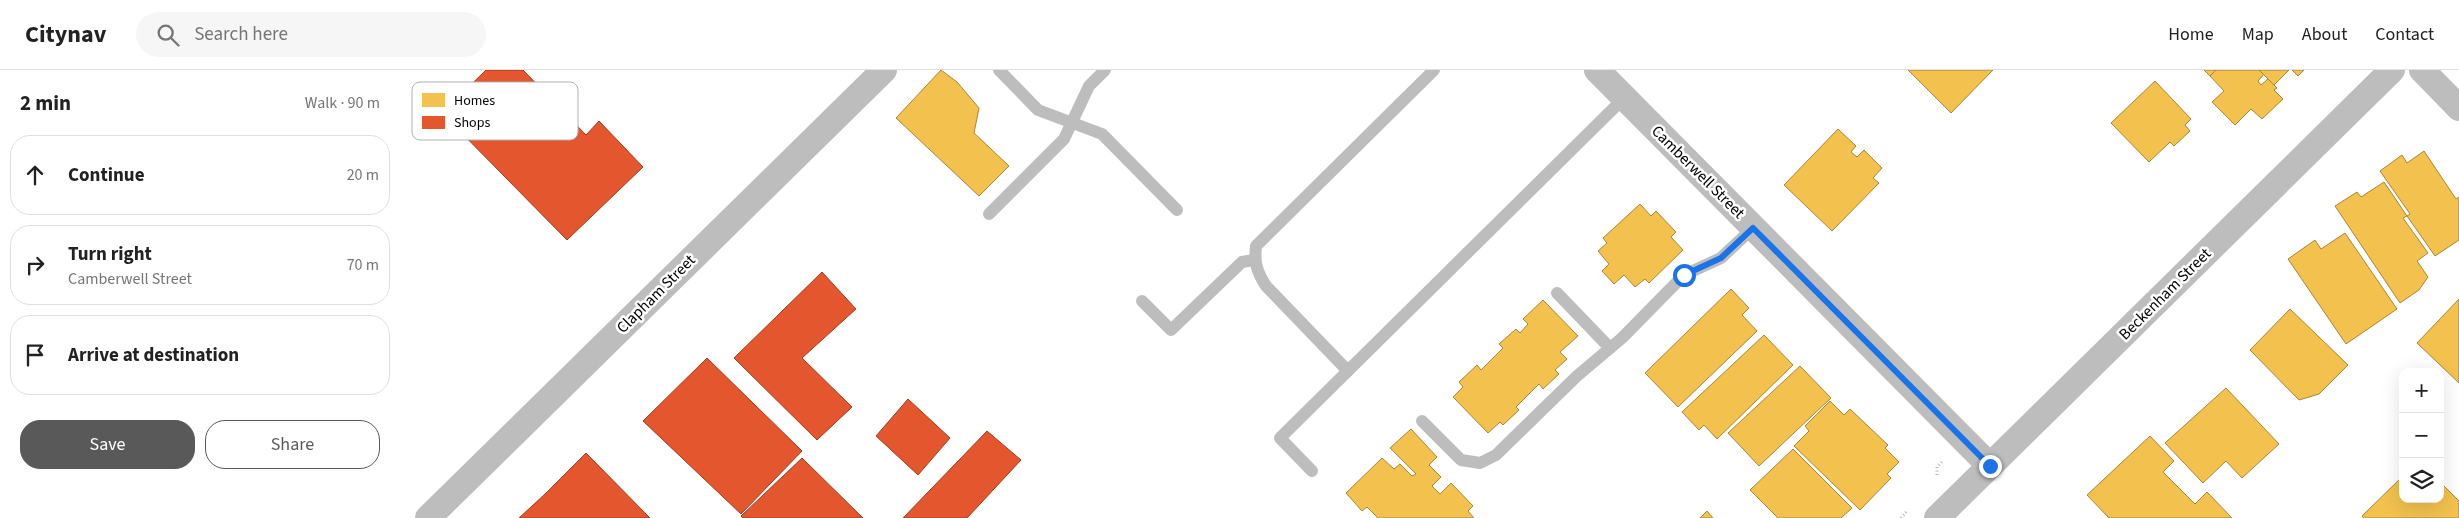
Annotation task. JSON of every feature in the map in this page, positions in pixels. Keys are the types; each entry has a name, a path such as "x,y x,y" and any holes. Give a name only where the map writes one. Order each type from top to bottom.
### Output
{"street":[{"name":"Clapham Street","path":"428,518 884,70"},
{"name":"Camberwell Street","path":"1597,70 1990,466"},
{"name":"Beckenham Street","path":"1937,518 2392,70"},
{"path":"2422,70 2459,108"}],"lane":[{"path":"999,70 1038,110 1102,134 1178,210"},
{"path":"989,214 1064,139 1089,86 1105,70"},
{"path":"1348,370 1266,286 1258,273 1254,260 1256,246 1434,70"},
{"path":"1312,471 1280,438 1624,98"},
{"path":"1422,420 1461,460 1480,463 1496,456 1684,275 1721,258 1753,228"},
{"path":"1142,301 1171,330 1242,262 1254,260"},
{"path":"1557,293 1610,348"}],"building: Homes":[{"path":"941,70 957,82 979,108 974,133 1009,166 979,196 896,118"},
{"path":"1908,70 1993,70 1951,113"},
{"path":"2204,70 2216,70 2210,76"},
{"path":"2216,70 2259,70 2264,74 2258,81 2261,85 2268,79 2277,88 2274,90 2283,99 2262,119 2251,109 2235,125 2212,102 2224,91 2210,76"},
{"path":"2259,70 2289,70 2274,85"},
{"path":"2292,70 2304,70 2298,76"},
{"path":"2155,81 2191,119 2185,125 2190,131 2174,146 2170,142 2149,162 2111,123"},
{"path":"1838,129 1856,146 1851,152 1857,157 1864,150 1882,168 1873,178 1879,183 1832,231 1784,185"},
{"path":"2424,151 2456,199 2459,197 2459,240 2435,256 2407,216 2410,214 2380,171 2402,155 2407,163"},
{"path":"2384,182 2407,216 2403,218 2428,253 2417,261 2428,277 2419,290 2400,303 2335,206 2357,192 2361,197"},
{"path":"1640,204 1651,216 1656,211 1676,232 1671,237 1683,250 1649,283 1645,279 1635,287 1624,275 1614,284 1602,271 1609,264 1598,251 1607,243 1603,238"},
{"path":"2345,233 2397,309 2346,344 2288,259 2315,240 2321,249"},
{"path":"1731,289 1749,308 1742,315 1757,331 1678,407 1645,373"},
{"path":"2459,299 2459,383 2417,343"},
{"path":"1543,300 1578,336 1560,352 1567,359 1555,370 1559,374 1543,389 1539,384 1516,407 1519,410 1503,425 1500,422 1488,433 1453,397 1463,387 1459,382 1477,365 1481,370 1503,348 1499,344 1516,329 1520,333 1528,324 1523,319"},
{"path":"2290,309 2348,365 2319,394 2299,400 2250,350"},
{"path":"1764,335 1793,365 1717,439 1704,425 1699,430 1682,412"},
{"path":"1800,366 1831,398 1759,466 1728,433"},
{"path":"2226,388 2279,444 2242,478 2226,461 2203,483 2165,443"},
{"path":"1830,401 1844,415 1850,409 1888,445 1885,448 1899,462 1887,474 1891,478 1860,510 1794,446 1809,431 1805,426"},
{"path":"1411,429 1437,457 1429,465 1441,477 1432,486 1440,494 1451,483 1473,506 1468,511 1474,518 1378,518 1367,507 1362,511 1346,493 1382,458 1394,469 1400,464 1412,476 1416,474 1390,448"},
{"path":"2150,436 2174,461 2163,472 2195,504 2207,492 2232,518 2109,518 2087,495"},
{"path":"1793,449 1852,508 1841,518 1778,518 1750,490"},
{"path":"2399,480 2399,503 2444,503 2444,486 2459,501 2459,518 2364,518 2362,516"},
{"path":"1707,511 1713,518 1700,518"}],"building: Shops":[{"path":"486,70 523,70 535,82 474,82"},
{"path":"599,121 643,167 567,240 469,140 578,140 578,127 586,135"},
{"path":"822,272 856,309 802,358 852,407 817,440 734,358"},
{"path":"707,358 802,451 741,514 643,421"},
{"path":"908,399 950,438 918,475 876,436"},
{"path":"987,431 1021,460 967,518 903,518"},
{"path":"586,453 650,518 519,518 545,494"},
{"path":"802,458 863,518 743,518 741,516"}],"route":[{"path":"1684,275 1721,258 1753,228 1990,466"}]}
